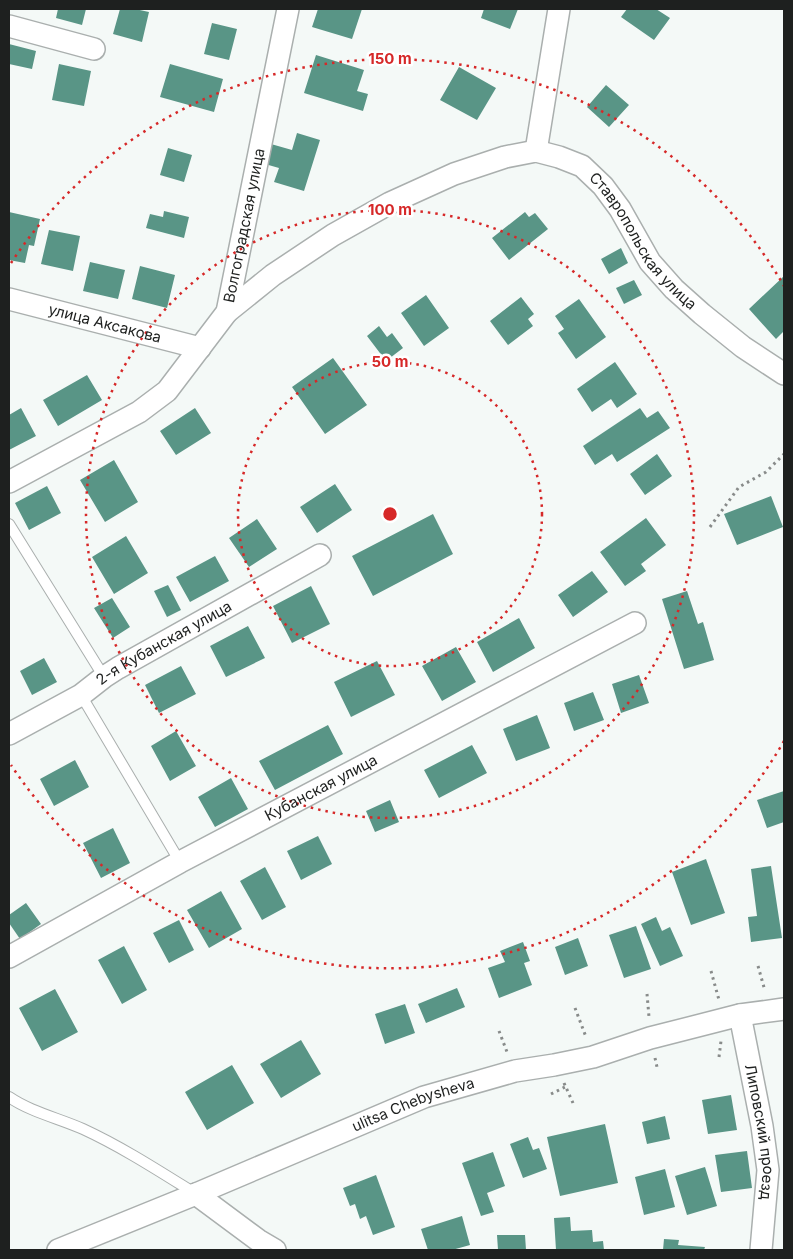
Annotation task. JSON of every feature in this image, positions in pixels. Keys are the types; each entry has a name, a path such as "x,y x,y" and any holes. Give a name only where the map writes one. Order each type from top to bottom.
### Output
{"street":[{"name":"Волгоградская улица","path":"9,482 139,412 167,391 227,312 288,9"},
{"path":"536,151 559,9"},
{"path":"9,26 94,48"},
{"name":"Ставропольская улица","path":"227,312 273,275 333,235 390,203 454,174 505,157 536,151 582,166 603,186 620,210 650,262 674,289 743,347 784,374"},
{"name":"улица Аксакова","path":"9,299 200,348"},
{"name":"2-я Кубанская улица","path":"9,734 81,695 104,676 320,555"},
{"name":"Кубанская улица","path":"9,958 180,862 635,623"},
{"name":"ulitsa Chebysheva","path":"58,1250 196,1194 424,1097 515,1071 593,1056 650,1038 740,1015 777,1010"},
{"name":"Липовский проезд","path":"740,1015 762,1126 768,1170 762,1250"},
{"path":"196,1194 258,1240 275,1250"}],"lane":[{"path":"9,524 104,676"},
{"path":"81,695 180,862"},
{"path":"9,1097 46,1115 83,1129 132,1154 196,1194"}],"path":[{"path":"710,527 739,487 766,472 784,454"},
{"path":"758,966 777,1010"},
{"path":"575,1008 593,1056"},
{"path":"550,1094 565,1087"}],"building":[{"path":"58,9 86,9 82,25 56,18"},
{"path":"120,9 135,9 149,12 142,42 113,34"},
{"path":"318,9 362,9 352,39 312,27"},
{"path":"484,9 518,9 510,29 481,18"},
{"path":"627,9 656,9 670,18 654,40 621,17"},
{"path":"212,23 237,29 229,60 204,54"},
{"path":"9,44 36,51 32,69 9,64"},
{"path":"316,55 364,70 357,91 368,94 363,111 304,93"},
{"path":"59,64 91,71 84,106 52,100"},
{"path":"170,64 223,79 214,112 160,97"},
{"path":"459,67 496,88 477,120 440,100"},
{"path":"606,85 629,105 609,127 587,107"},
{"path":"297,133 320,140 304,191 274,182 279,168 265,164 271,144 292,150"},
{"path":"168,148 192,155 184,182 160,175"},
{"path":"164,211 189,217 184,238 146,228 150,214 163,217"},
{"path":"9,212 40,219 34,246 29,245 25,263 9,260"},
{"path":"525,212 529,217 535,213 548,229 509,260 492,238"},
{"path":"49,230 80,236 73,271 41,264"},
{"path":"621,248 628,263 609,274 601,259"},
{"path":"90,262 125,270 118,299 83,291"},
{"path":"140,266 175,275 167,308 132,299"},
{"path":"784,276 784,331 776,339 749,309"},
{"path":"634,280 642,295 624,304 616,288"},
{"path":"426,295 449,328 424,346 401,313"},
{"path":"521,297 534,314 528,319 533,326 508,345 490,321"},
{"path":"579,299 606,337 576,359 558,333 564,329 555,316"},
{"path":"379,326 387,337 392,333 403,348 386,361 367,336"},
{"path":"333,358 367,405 325,434 292,387"},
{"path":"615,362 637,394 617,408 611,399 592,412 577,389"},
{"path":"87,375 102,400 58,426 43,400"},
{"path":"21,408 36,436 9,450 9,415"},
{"path":"195,408 211,433 176,455 160,431"},
{"path":"640,408 647,418 658,411 670,428 617,462 612,454 595,465 583,446"},
{"path":"657,454 672,476 645,495 630,474"},
{"path":"114,460 138,502 105,522 80,480"},
{"path":"335,484 352,510 317,533 300,507"},
{"path":"47,486 61,513 29,530 15,503"},
{"path":"771,496 783,527 737,545 724,514"},
{"path":"433,514 453,554 373,596 352,556"},
{"path":"646,518 666,545 641,564 646,571 625,586 600,552"},
{"path":"257,519 277,549 249,567 229,538"},
{"path":"126,536 148,573 114,594 92,557"},
{"path":"215,556 229,581 190,602 176,577"},
{"path":"592,571 608,592 573,617 558,595"},
{"path":"168,585 181,610 167,617 154,591"},
{"path":"311,586 330,624 292,643 273,606"},
{"path":"687,591 698,624 703,622 714,660 684,669 662,599"},
{"path":"112,598 130,627 113,638 94,608"},
{"path":"519,618 535,648 493,672 477,642"},
{"path":"248,626 265,658 226,677 210,646"},
{"path":"456,647 476,682 442,701 422,666"},
{"path":"44,658 57,682 32,695 20,671"},
{"path":"377,661 395,695 351,717 334,682"},
{"path":"181,666 196,694 159,713 145,685"},
{"path":"639,675 649,703 621,713 612,684"},
{"path":"593,692 604,720 574,731 564,703"},
{"path":"537,715 550,748 516,761 503,729"},
{"path":"328,725 343,754 275,790 259,761"},
{"path":"176,731 196,766 170,781 151,746"},
{"path":"472,745 487,773 439,798 424,770"},
{"path":"75,760 89,787 54,806 40,779"},
{"path":"231,778 248,809 215,827 198,797"},
{"path":"784,791 784,822 767,828 757,800"},
{"path":"390,800 399,822 375,832 366,811"},
{"path":"113,828 130,863 101,878 83,843"},
{"path":"318,836 332,864 301,880 287,851"},
{"path":"706,859 725,913 691,925 672,872"},
{"path":"771,866 782,938 751,942 748,917 757,916 751,869"},
{"path":"265,867 286,907 262,920 240,881"},
{"path":"221,891 242,929 209,948 187,910"},
{"path":"26,903 41,924 20,939 9,923 9,915"},
{"path":"656,917 662,931 670,927 683,956 660,966 641,924"},
{"path":"179,920 194,950 169,963 153,933"},
{"path":"636,926 651,969 624,978 609,935"},
{"path":"578,938 588,966 565,975 555,947"},
{"path":"523,942 530,961 524,963 532,985 499,998 488,968 505,962 500,951"},
{"path":"124,946 147,990 122,1004 98,960"},
{"path":"457,988 465,1007 426,1023 418,1004"},
{"path":"55,989 78,1032 42,1051 19,1008"},
{"path":"405,1004 415,1033 385,1044 375,1014"},
{"path":"301,1040 321,1074 281,1098 260,1064"},
{"path":"232,1065 254,1103 207,1130 185,1092"},
{"path":"731,1095 737,1130 708,1134 702,1100"},
{"path":"665,1116 670,1139 647,1144 642,1122"},
{"path":"605,1124 618,1183 560,1196 547,1137"},
{"path":"528,1137 533,1150 539,1148 547,1169 523,1178 510,1144"},
{"path":"747,1151 752,1188 721,1192 715,1155"},
{"path":"493,1152 505,1186 487,1193 494,1212 481,1216 462,1163"},
{"path":"705,1167 717,1206 687,1215 675,1176"},
{"path":"665,1169 675,1207 644,1215 635,1177"},
{"path":"376,1175 395,1227 373,1235 366,1216 360,1219 355,1204 350,1206 343,1188"},
{"path":"462,1216 470,1245 452,1250 428,1250 421,1229"},
{"path":"570,1217 571,1231 592,1230 593,1242 603,1241 604,1250 556,1250 554,1218"},
{"path":"497,1235 525,1235 526,1250 498,1250"},
{"path":"664,1239 679,1240 678,1245 705,1247 704,1250 663,1250"}]}
